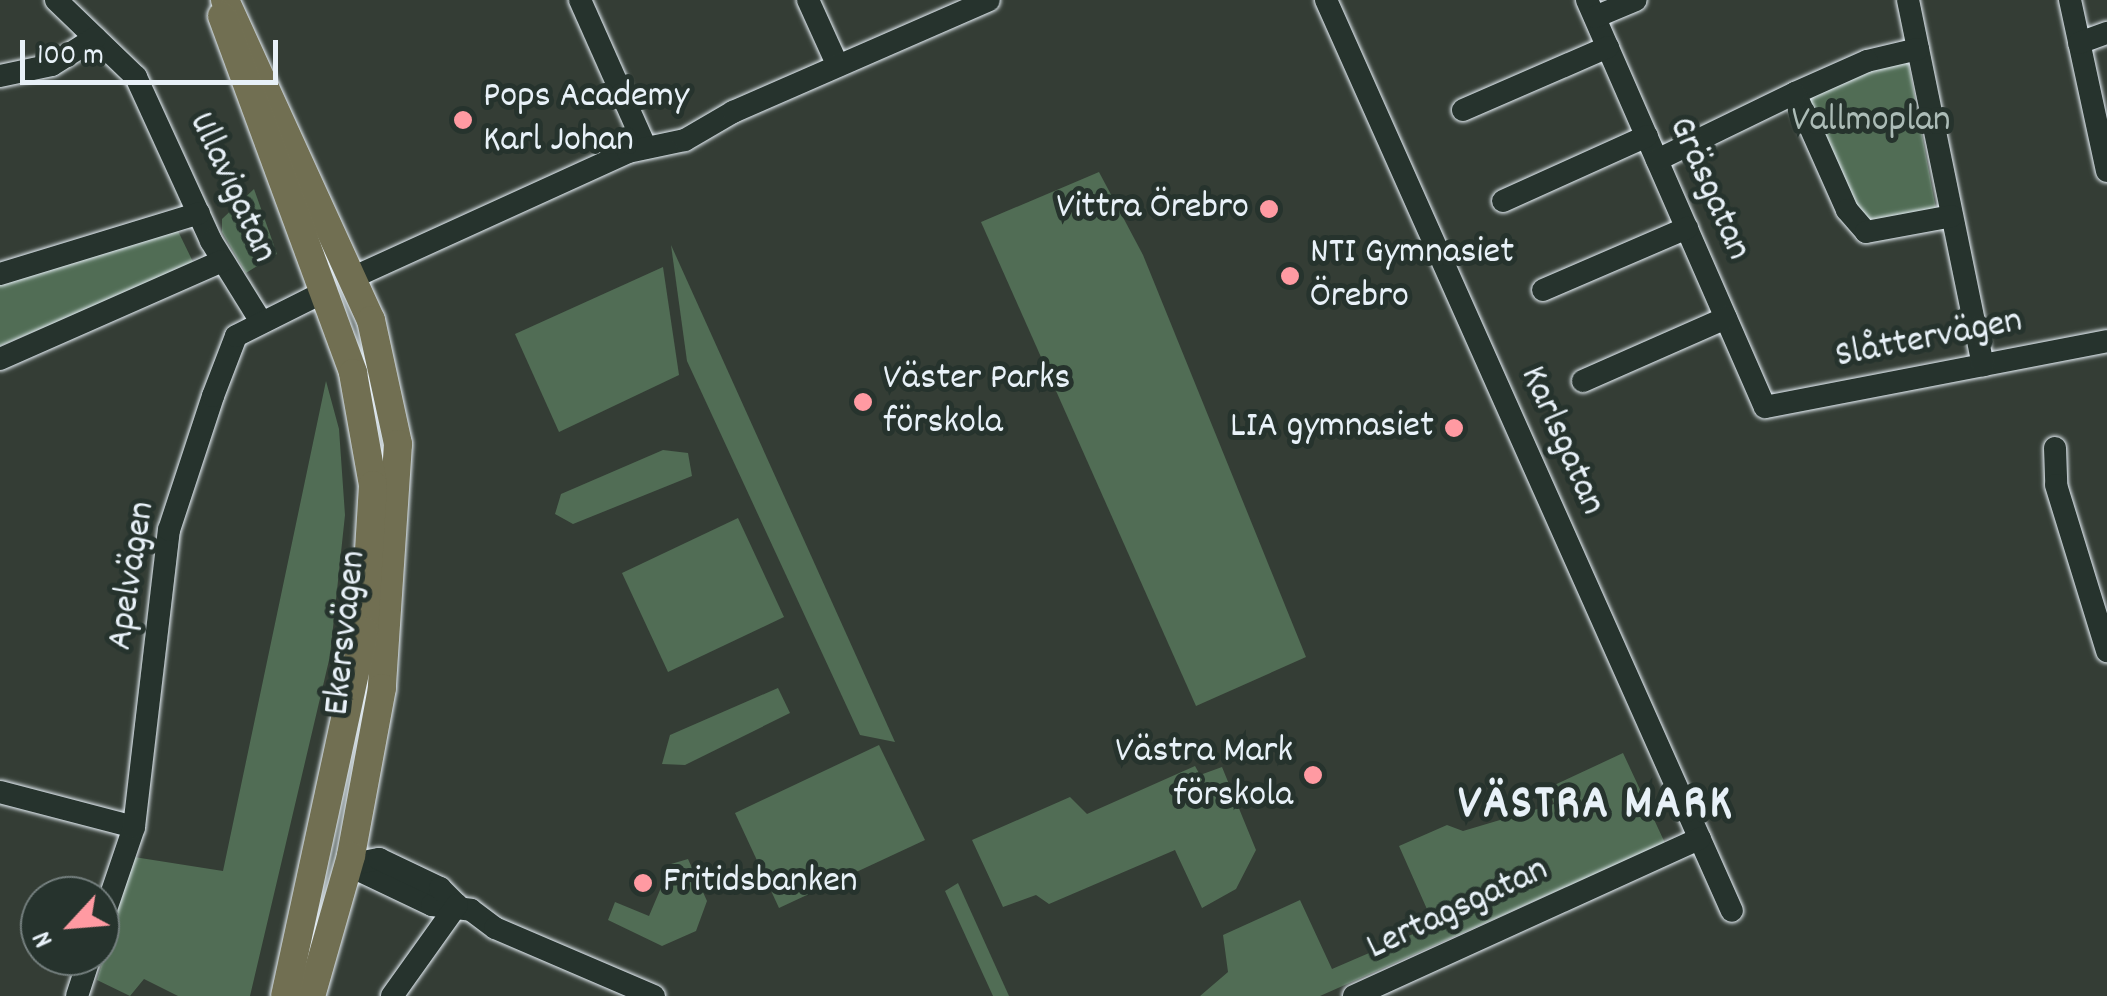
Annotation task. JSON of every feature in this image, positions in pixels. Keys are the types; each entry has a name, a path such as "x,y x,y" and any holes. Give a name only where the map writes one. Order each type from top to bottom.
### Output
{"main road":[{"name":"Ekersvägen","path":"221,0 354,277 388,380 398,444 382,688 348,865 311,996"},
{"name":"Ekersvägen","path":"221,0 365,426 373,542 364,631 320,856 284,996"},
{"path":"322,292 354,277"},
{"path":"320,856 348,865"}],"street":[{"name":"Ullavigatan","path":"56,0 148,96 222,261 260,320"},
{"path":"580,0 645,146"},
{"path":"808,0 838,66"},
{"path":"354,277 645,146 685,140 838,66 988,0"},
{"name":"Karlsgatan","path":"1326,0 1732,911"},
{"path":"1591,8 1636,0"},
{"path":"1908,0 1983,365"},
{"path":"2070,0 2107,171"},
{"name":"Gräsgatan","path":"1591,8 1765,407"},
{"path":"2080,43 2107,33"},
{"path":"0,76 52,64 95,38"},
{"path":"1463,110 1608,46"},
{"path":"1657,160 1866,61 1918,49"},
{"path":"1795,93 1847,210 1866,232 1952,216"},
{"path":"1503,200 1647,136"},
{"path":"0,274 199,213"},
{"path":"1543,290 1687,228"},
{"path":"0,360 222,261"},
{"name":"Apelvägen","path":"117,876 134,827 169,530 236,336 260,320 322,292"},
{"path":"1583,381 1726,318"},
{"name":"Slåttervägen","path":"1765,407 2107,341"},
{"path":"2055,448 2056,486 2107,652"},
{"path":"0,792 134,827"},
{"name":"Lertagsgatan","path":"1354,996 1700,838"},
{"path":"348,865 432,904 458,905 494,928 654,996"},
{"path":"392,996 458,905"}],"green space":[{"name":"Vallmoplan","path":"1908,61 1937,214 1866,227 1807,100 1864,70"},
{"path":"1099,172 1143,255 1306,657 1196,706 981,222"},
{"path":"254,189 277,254 246,273 222,232 222,219"},
{"path":"178,231 194,264 0,346 0,285"},
{"path":"671,245 895,742 860,735 687,361"},
{"path":"663,267 679,375 559,432 515,334"},
{"path":"326,381 339,429 345,515 330,656 250,996 178,996 144,979 130,996 97,980 98,976 120,976 120,904 134,857 223,871"},
{"path":"663,450 688,453 692,476 573,524 555,514 561,494"},
{"path":"738,518 784,617 668,672 622,573"},
{"path":"778,688 790,713 685,765 662,764 670,735"},
{"path":"879,745 925,840 779,908 735,813"},
{"path":"1623,753 1665,843 1320,996 1200,996 1228,972 1223,935 1300,900 1332,969 1434,925 1399,846 1447,825 1463,831 1554,804 1548,788"},
{"path":"1195,766 1200,775 1222,767 1256,850 1236,889 1202,908 1175,850 1049,904 1036,895 1003,907 972,840 1070,797 1087,814"},
{"path":"688,859 707,901 696,931 662,946 608,920 615,902 649,916 671,864"},
{"path":"958,883 1009,996 993,996 945,891"}],"place":[{"name":"Pops Academy Karl Johan","path":"463,120"},
{"name":"Vittra Örebro","path":"1269,209"},
{"name":"NTI Gymnasiet Örebro","path":"1290,276"},
{"name":"Väster Parks förskola","path":"863,402"},
{"name":"LIA gymnasiet","path":"1454,428"},
{"name":"Västra Mark förskola","path":"1313,775"},
{"name":"Fritidsbanken","path":"643,883"}],"district":[{"name":"VÄSTRA MARK","path":"1596,807"}]}
